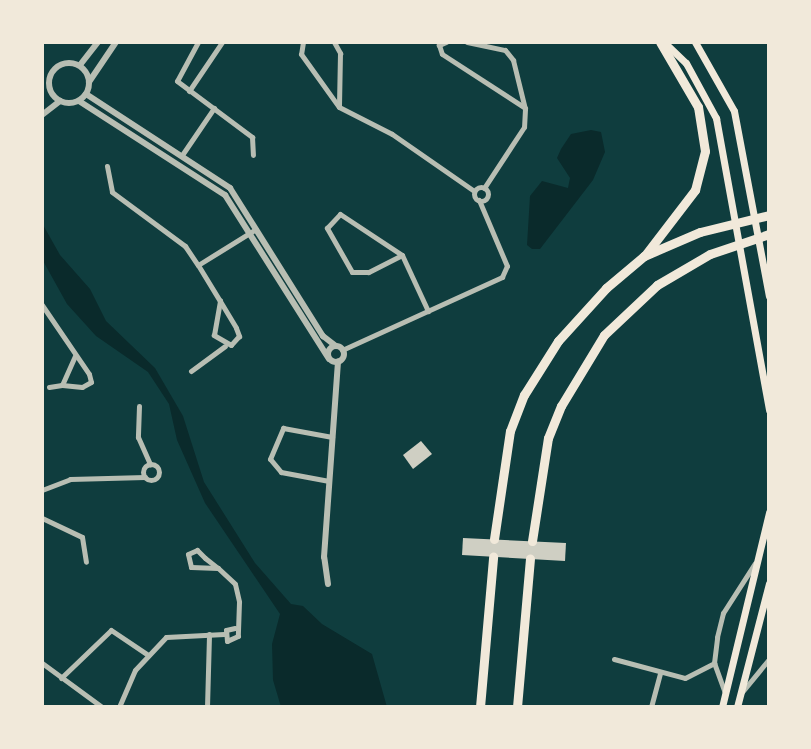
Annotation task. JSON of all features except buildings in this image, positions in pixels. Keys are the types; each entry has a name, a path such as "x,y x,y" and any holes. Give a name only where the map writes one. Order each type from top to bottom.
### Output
{"highway":[{"path":"494,539 505,450 524,395 558,341 606,288 644,256 695,190 705,151 694,97 662,42"},
{"path":"751,219 769,208"},
{"path":"644,256 700,232 769,215"},
{"path":"532,541 548,438 561,406 604,335 657,285 710,254 767,236"},
{"path":"480,707 493,557"},
{"path":"517,707 530,559"}],"main road":[{"path":"662,42 699,82 716,118 730,177 769,410"},
{"path":"695,42 729,98 747,172 769,296"},
{"path":"722,707 769,512"},
{"path":"737,707 769,583"}],"street":[{"path":"80,65 98,42"},
{"path":"79,101 116,42"},
{"path":"198,42 177,74 189,91 252,137 253,155"},
{"path":"189,91 222,42"},
{"path":"303,42 301,54 339,107 392,134 474,191 506,272 497,281 329,350 329,359"},
{"path":"334,42 340,53 339,107"},
{"path":"446,42 439,45 442,54 525,109"},
{"path":"467,42 505,50 513,60 525,109 524,127 484,188 474,191"},
{"path":"42,95 49,89 50,75 59,64 80,65"},
{"path":"80,65 89,82"},
{"path":"49,89 60,101"},
{"path":"86,94 225,183 329,359 338,362"},
{"path":"42,115 60,101 79,101 216,186 253,231 323,336 339,348"},
{"path":"182,155 214,108"},
{"path":"107,166 112,192 176,236 198,265 239,334 236,342 225,345 191,371"},
{"path":"479,200 487,196 484,188"},
{"path":"402,255 368,272 352,272 327,232 328,225 340,214 402,255 428,311"},
{"path":"198,265 253,231"},
{"path":"220,301 214,335 225,345"},
{"path":"42,305 91,382 77,388 62,385 49,387"},
{"path":"328,584 324,557 339,348"},
{"path":"62,385 75,356"},
{"path":"42,490 70,479 152,479 159,474 150,464 138,437 139,406"},
{"path":"329,481 281,472 270,459 283,428 332,437"},
{"path":"145,477 150,464"},
{"path":"42,518 80,535 86,562"},
{"path":"218,568 197,569 188,554 197,550 218,568 238,594 235,628 238,636 234,641 224,634"},
{"path":"726,694 714,663 723,613 761,554"},
{"path":"119,707 148,655 170,634 224,634 235,628"},
{"path":"61,678 111,630 148,655"},
{"path":"207,707 209,634"},
{"path":"614,659 660,673 695,676 714,663"},
{"path":"741,693 769,659"},
{"path":"42,663 102,707"},
{"path":"651,707 660,673"}],"water":[{"path":"591,130 601,132 605,152 593,180 540,249 532,249 527,245 530,196 542,181 568,188 570,178 557,158 571,134"},
{"path":"42,223 60,255 90,289 106,321 155,368 183,416 204,482 255,563 291,604 303,606 322,624 372,654 387,707 281,707 273,680 272,644 280,614 205,503 177,440 169,404 148,372 96,336 67,304 42,259"}]}
